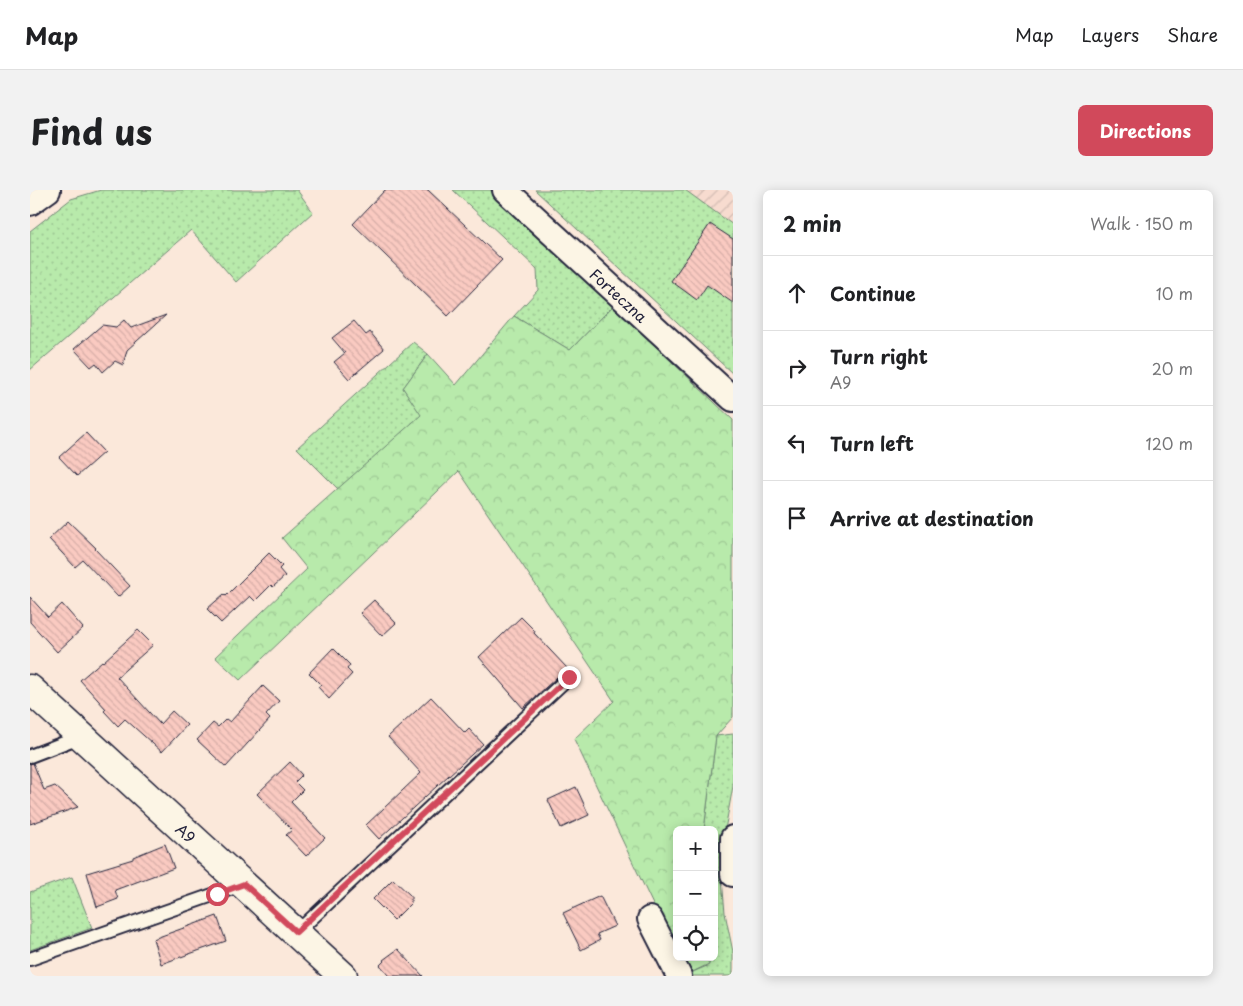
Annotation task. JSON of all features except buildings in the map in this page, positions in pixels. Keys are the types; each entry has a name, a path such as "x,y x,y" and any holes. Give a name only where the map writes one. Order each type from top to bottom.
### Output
{"street":[{"path":"30,203 48,190"},
{"name":"Forteczna","path":"506,190 733,399"},
{"name":"A9","path":"30,689 344,976"},
{"path":"733,838 733,874"},
{"path":"650,919 679,976"}],"lane":[{"path":"296,932 569,677"},
{"path":"30,756 82,736"},
{"path":"30,959 244,884"}],"shaded area":[{"path":"685,190 733,190 733,225"}],"green space":[{"path":"101,190 297,190 313,212 236,282 191,230 30,370 30,231 71,199"},
{"path":"453,190 490,190 613,306 570,350 514,316 538,290 537,269"},
{"path":"535,190 685,190 733,225 733,374"},
{"path":"613,306 733,420 733,717 716,736 705,826 673,826 673,947 574,739 614,701 459,471 240,680 215,657 307,569 282,538 421,415 403,388 428,354 456,385 514,316 570,350"},
{"path":"413,342 428,354 403,388 422,415 338,489 297,448"},
{"path":"733,734 733,786 720,857 725,913 733,952 733,976 687,976 709,965 709,961 718,961 718,826 705,826 716,736"},
{"path":"72,877 92,928 30,950 30,892"},
{"path":"680,961 709,961 709,964 686,975"}],"route":[{"path":"217,894 244,884 296,932 569,677"}]}
